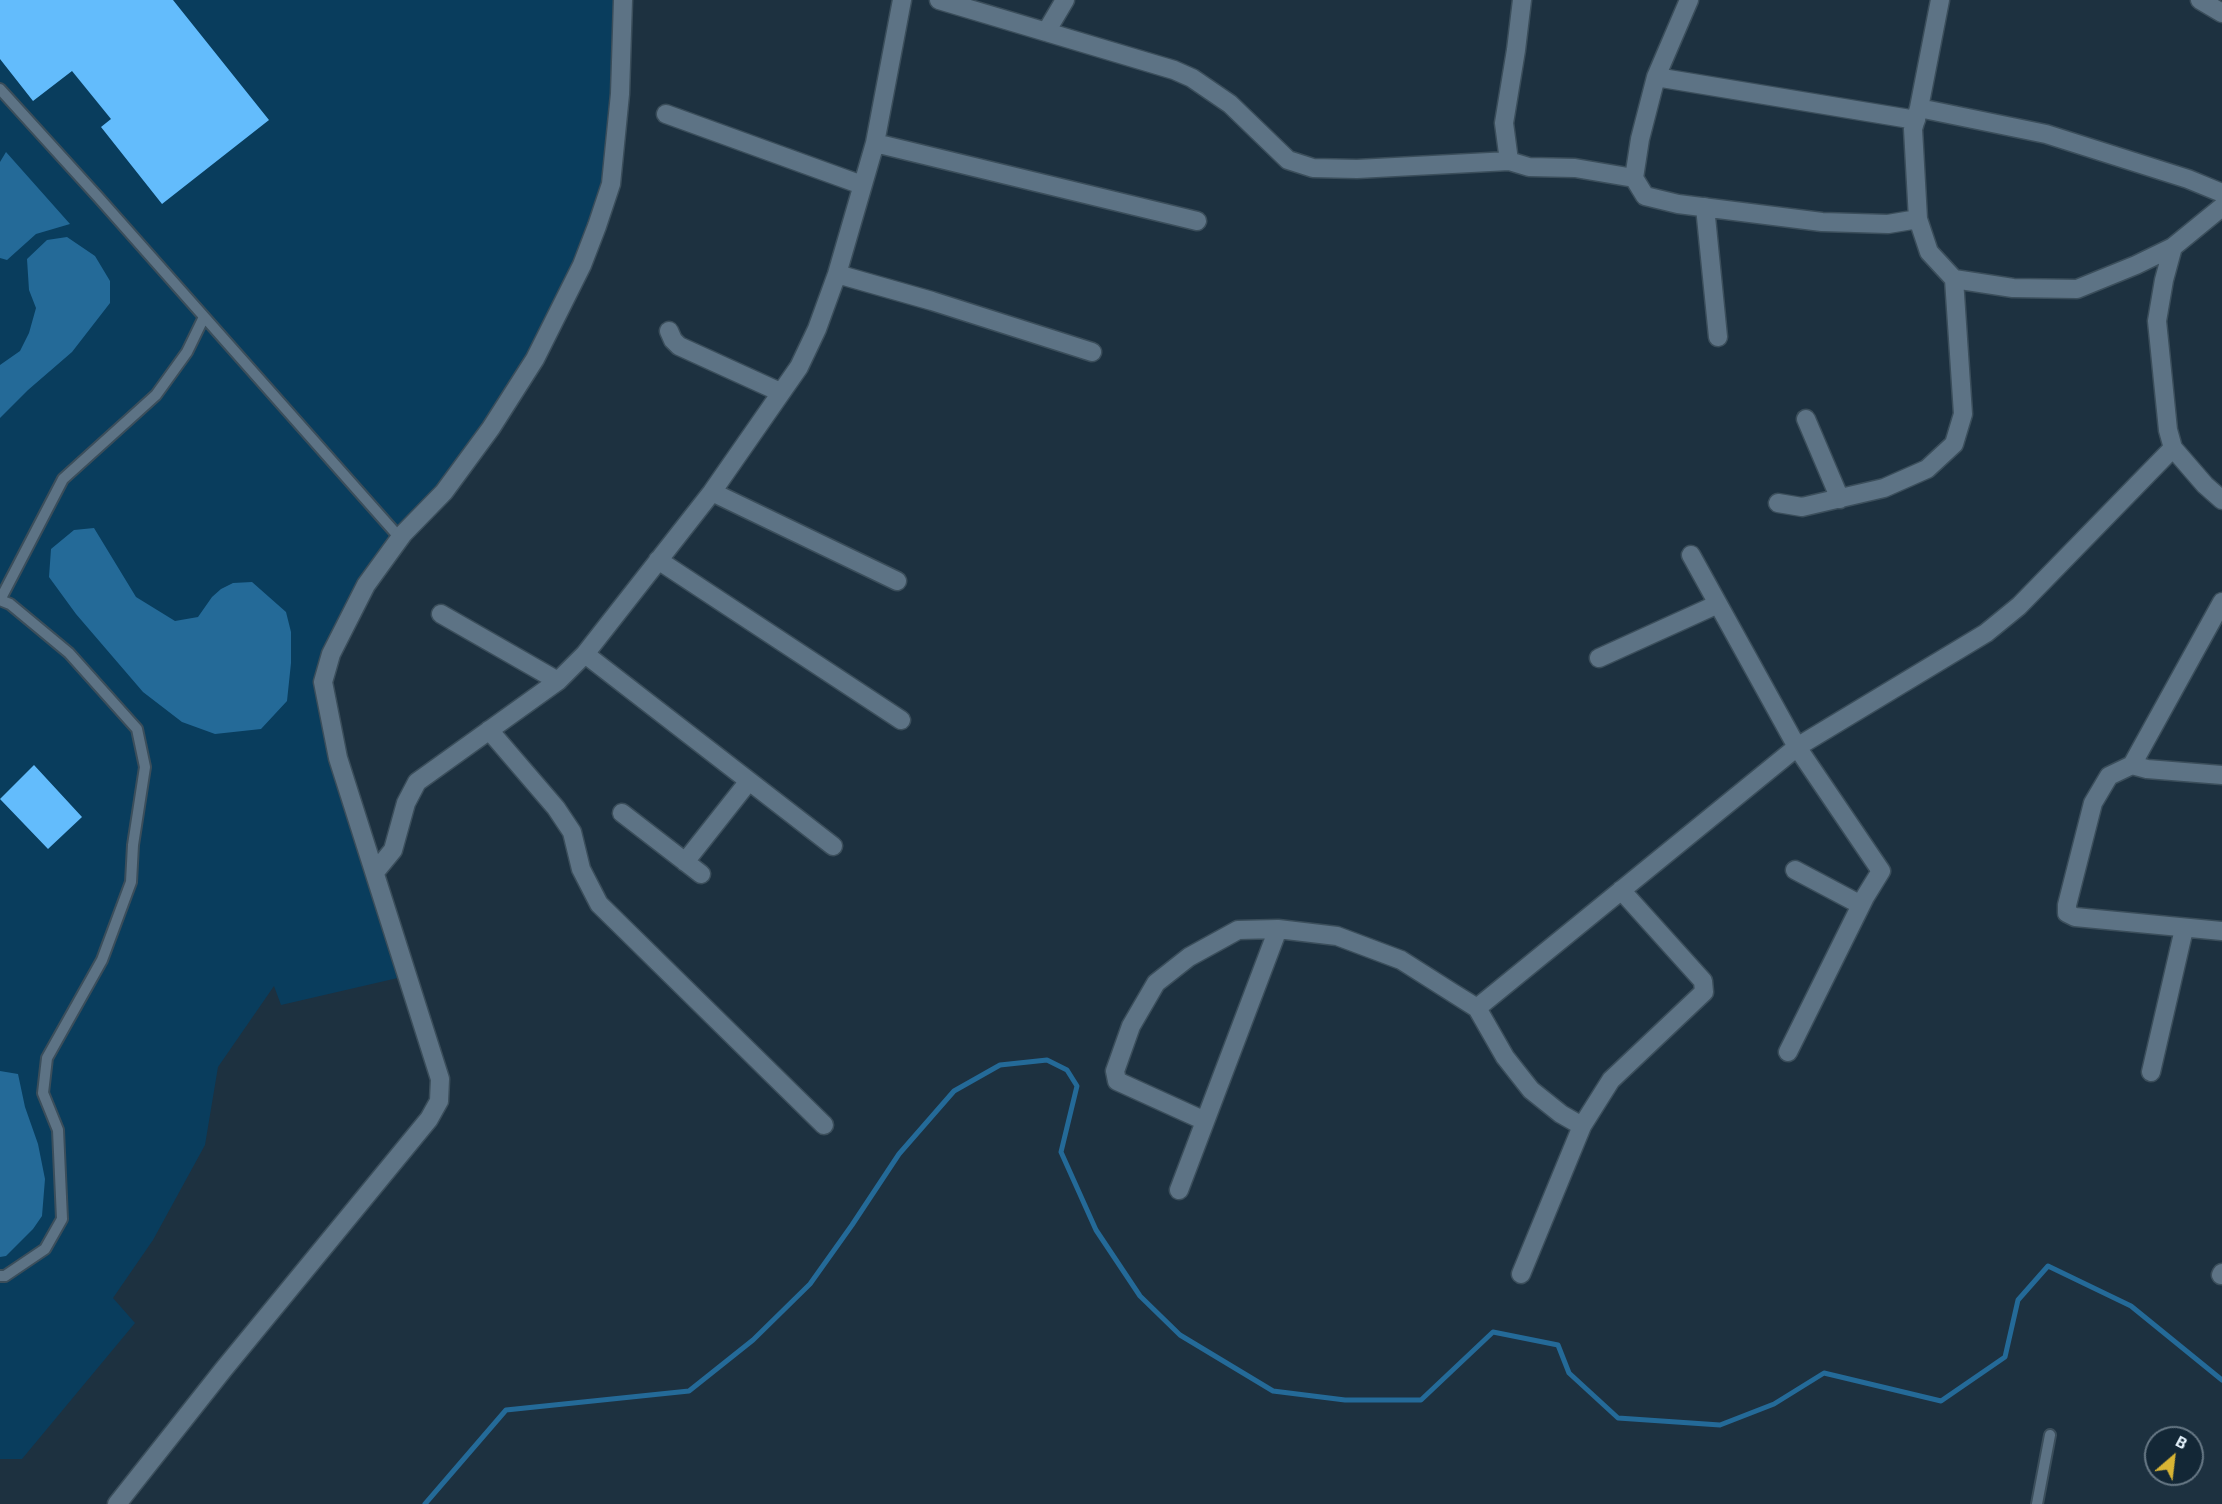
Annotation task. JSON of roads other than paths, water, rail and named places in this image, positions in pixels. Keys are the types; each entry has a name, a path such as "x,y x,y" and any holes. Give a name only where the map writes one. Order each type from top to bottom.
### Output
{"street":[{"path":"117,1504 223,1370 422,1127 439,1101 440,1079 338,758 323,682 331,654 366,585 400,538 444,492 491,428 535,359 582,265 611,184 619,106 623,0"},
{"path":"375,872 393,850 406,803 417,782 558,681 585,654 712,492 799,367 813,339 837,274 874,143 902,0"},
{"path":"939,0 1174,70 1192,78 1230,104 1288,160 1313,168 1357,169 1509,161 1529,167 1575,168 1634,178"},
{"path":"1046,32 1065,0"},
{"path":"1509,161 1504,123 1522,0"},
{"path":"1689,0 1656,77 1640,139 1634,178 1645,196 1678,204 1822,222 1888,224 1918,219"},
{"path":"1940,0 1913,129 1918,219 1929,252 1954,279 2013,288 2077,289 2173,247 2222,207"},
{"path":"2200,0 2222,13"},
{"path":"1656,77 2046,134 2188,178 2222,193"},
{"path":"666,114 862,185"},
{"path":"874,143 1197,221"},
{"path":"1705,207 1718,337"},
{"path":"2173,247 2164,280 2157,321 2168,430 2173,448 2205,485 2222,500"},
{"path":"837,274 1092,352"},
{"path":"1778,503 1802,507 1884,489 1927,469 1954,444 1963,414 1954,279"},
{"path":"669,331 679,346 780,392"},
{"path":"1806,419 1839,499"},
{"path":"1477,1008 1797,747 1986,633 2019,606 2173,448"},
{"path":"712,492 897,581"},
{"path":"1691,555 1797,747 1881,871 1861,905 1788,1052"},
{"path":"658,560 901,720"},
{"path":"2222,602 2132,765 2109,776 2093,803 2067,905 2067,913 2075,917 2222,931"},
{"path":"1599,658 1718,603"},
{"path":"441,615 558,681"},
{"path":"585,654 832,846"},
{"path":"489,730 556,808 572,832 580,869 599,904 824,1125"},
{"path":"2132,765 2147,769 2222,775"},
{"path":"685,862 749,781"},
{"path":"622,813 701,874"},
{"path":"1795,870 1861,905"},
{"path":"1521,1274 1582,1126 1611,1080 1704,992 1703,981 1621,890"},
{"path":"1205,1121 1118,1081 1115,1071 1131,1026 1156,984 1189,957 1238,930 1278,929 1337,936 1401,960 1477,1008 1505,1057 1531,1090 1561,1114 1582,1126"},
{"path":"1179,1190 1278,929"},
{"path":"2151,1072 2184,929"}],"lane":[{"path":"0,89 400,538"},
{"path":"0,1276 5,1276 45,1249 62,1219 58,1130 43,1093 48,1058 102,960 131,882 133,845 146,767 137,729 69,653 10,604 0,600 63,479 156,395 187,352 204,317"},
{"path":"2037,1504 2050,1435"}],"waterway":[{"path":"425,1504 506,1410 689,1391 753,1340 810,1284 899,1154 954,1091 1000,1065 1047,1060 1067,1070 1077,1086 1061,1152 1096,1230 1140,1296 1180,1335 1273,1391 1345,1400 1421,1400 1493,1332 1558,1345 1569,1373 1618,1418 1720,1425 1774,1404 1824,1373 1941,1401 2005,1357 2018,1300 2048,1266 2131,1306 2222,1380"}]}
